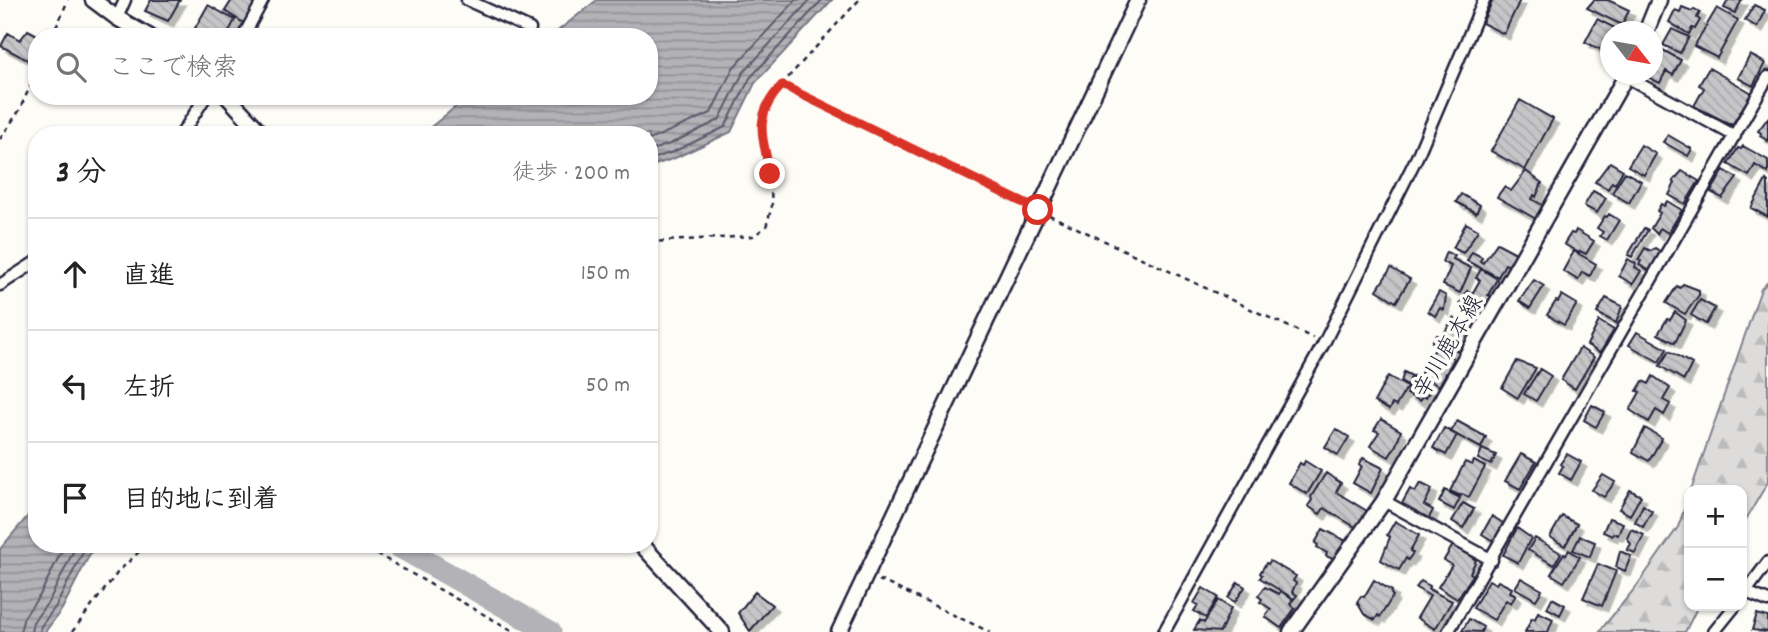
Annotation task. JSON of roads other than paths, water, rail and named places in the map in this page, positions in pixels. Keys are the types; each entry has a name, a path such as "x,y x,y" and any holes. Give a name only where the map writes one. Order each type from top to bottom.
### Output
{"main road":[{"path":"93,0 134,28"},
{"path":"839,632 1138,0"},
{"path":"1650,21 1659,0"},
{"name":"辛川鹿本線","path":"1291,632 1384,501 1621,84"},
{"path":"235,105 254,126"},
{"path":"648,553 722,632"}],"street":[{"path":"117,18 125,0"},
{"path":"249,28 263,0"},
{"path":"467,0 528,28"},
{"path":"1164,632 1324,343 1417,157 1484,0"},
{"path":"1448,632 1492,560 1768,77"},
{"path":"1642,84 1735,136"},
{"path":"187,126 200,105"},
{"path":"0,285 28,267"},
{"path":"1384,501 1492,560"},
{"path":"1747,591 1768,562"},
{"path":"1747,596 1768,601"},
{"path":"1714,632 1731,611"}],"water":[{"path":"597,0 832,0 755,83 731,132 658,164 658,126 432,126 458,105 658,105 658,28 561,28"},
{"path":"28,516 28,553 90,553 62,609 45,632 0,632 0,549"}],"waterway":[{"path":"411,553 550,632"}]}
